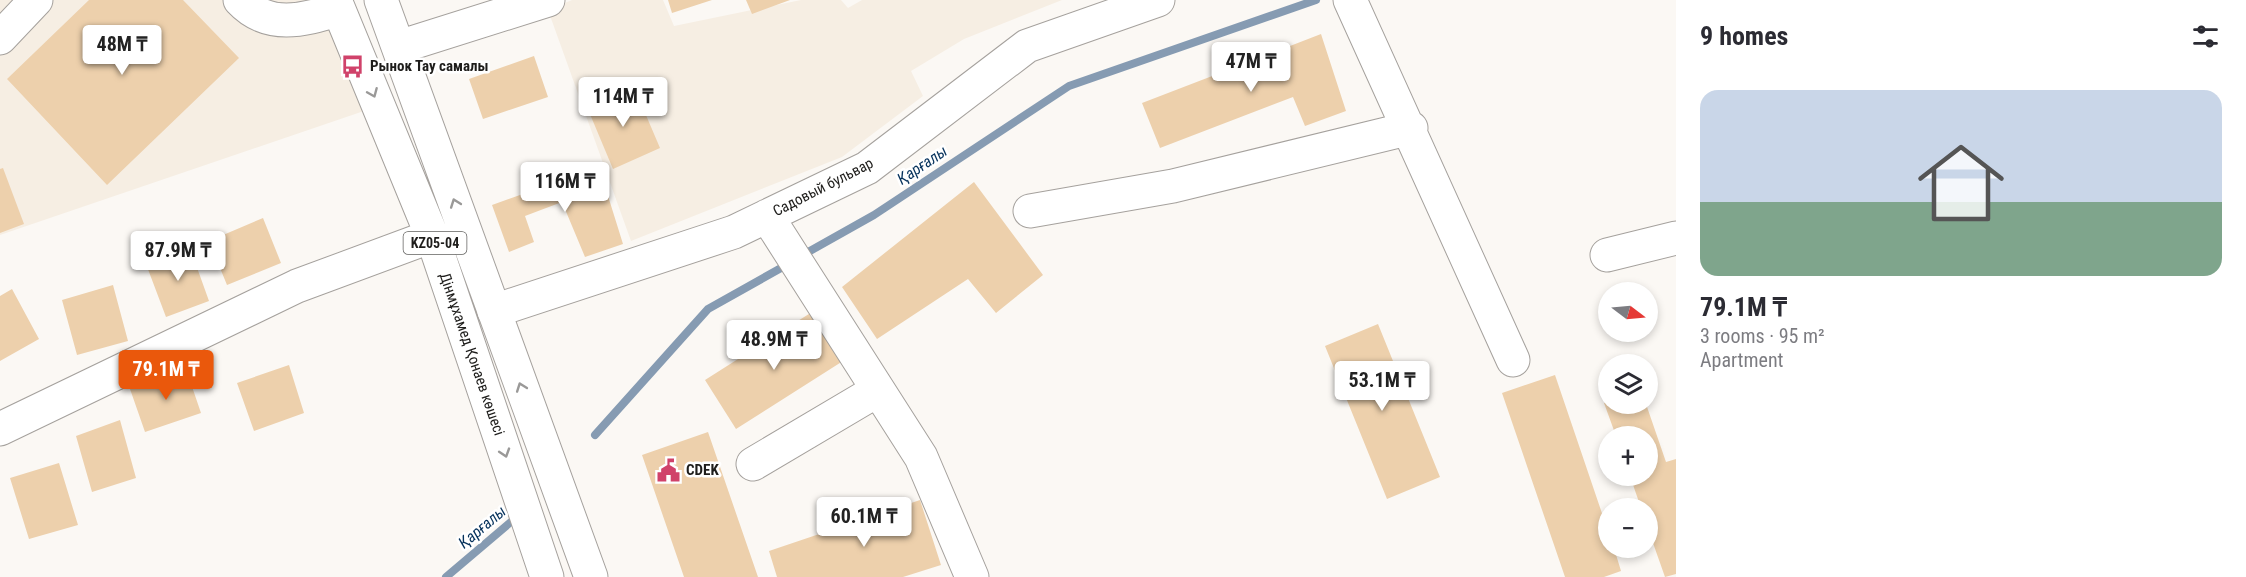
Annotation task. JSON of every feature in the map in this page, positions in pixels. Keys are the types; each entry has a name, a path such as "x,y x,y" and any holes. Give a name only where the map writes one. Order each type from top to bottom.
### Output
{"street":[{"path":"0,38 36,0"},
{"path":"240,0 251,12 285,22 336,5"},
{"name":"KZ05-04","path":"381,0 590,577"},
{"path":"399,47 548,0"},
{"name":"Садовый бульвар","path":"494,311 734,232 867,168 1027,46 1158,0"},
{"name":"Дінмұхамед Қонаев көшесі","path":"336,5 432,236 547,577"},
{"path":"1355,9 1513,360"},
{"path":"1030,211 1173,186 1410,128"},
{"path":"767,216 921,458 972,577"},
{"path":"0,429 297,286 432,236"},
{"path":"1607,255 1676,238"},
{"path":"753,464 878,390"}],"shaded area":[{"path":"0,0 353,0 385,107 361,112 0,235"},
{"path":"572,0 663,0 674,26 801,0 841,0 848,8 862,0 1062,0 964,39 911,71 923,96 842,157 631,241 548,10"}],"building":[{"path":"89,0 183,0 239,58 107,185 7,79"},
{"path":"668,0 712,0 672,13"},
{"path":"746,0 790,0 752,14"},
{"path":"1321,34 1346,111 1305,126 1293,97 1160,148 1142,103"},
{"path":"534,56 548,97 483,119 469,79"},
{"path":"634,87 660,148 613,169 587,107"},
{"path":"599,167 623,244 585,257 562,202 525,216 534,242 509,252 492,205"},
{"path":"3,168 24,224 0,233 0,169"},
{"path":"974,182 1043,275 996,313 968,279 877,339 842,287"},
{"path":"263,218 281,263 227,285 209,241"},
{"path":"190,248 209,301 166,317 146,264"},
{"path":"113,285 128,341 77,355 62,300"},
{"path":"12,289 39,339 0,361 0,296"},
{"path":"812,312 843,361 736,429 705,380"},
{"path":"1378,324 1440,477 1387,499 1325,346"},
{"path":"289,365 304,413 254,431 237,383"},
{"path":"186,369 201,413 145,432 130,389"},
{"path":"1555,375 1598,502 1598,558 1617,558 1621,571 1604,577 1565,577 1502,393"},
{"path":"1608,414 1649,414 1654,426 1612,426"},
{"path":"120,420 136,478 92,492 76,436"},
{"path":"708,432 758,577 684,577 642,455"},
{"path":"1658,439 1666,462 1676,459 1676,574 1665,577 1658,557 1658,498 1638,498 1633,486 1658,486"},
{"path":"59,463 78,525 29,539 10,478"},
{"path":"920,500 941,565 903,577 777,577 769,551"}],"waterway":[{"name":"Қарғалы","path":"801,256 874,215 1069,86 1316,0"},
{"name":"Қарғалы","path":"595,435 708,309 790,263"},
{"name":"Қарғалы","path":"446,577 519,515"}],"place":[{"name":"Рынок Тау самалы","path":"352,66"},
{"name":"CDEK","path":"668,470"}]}
